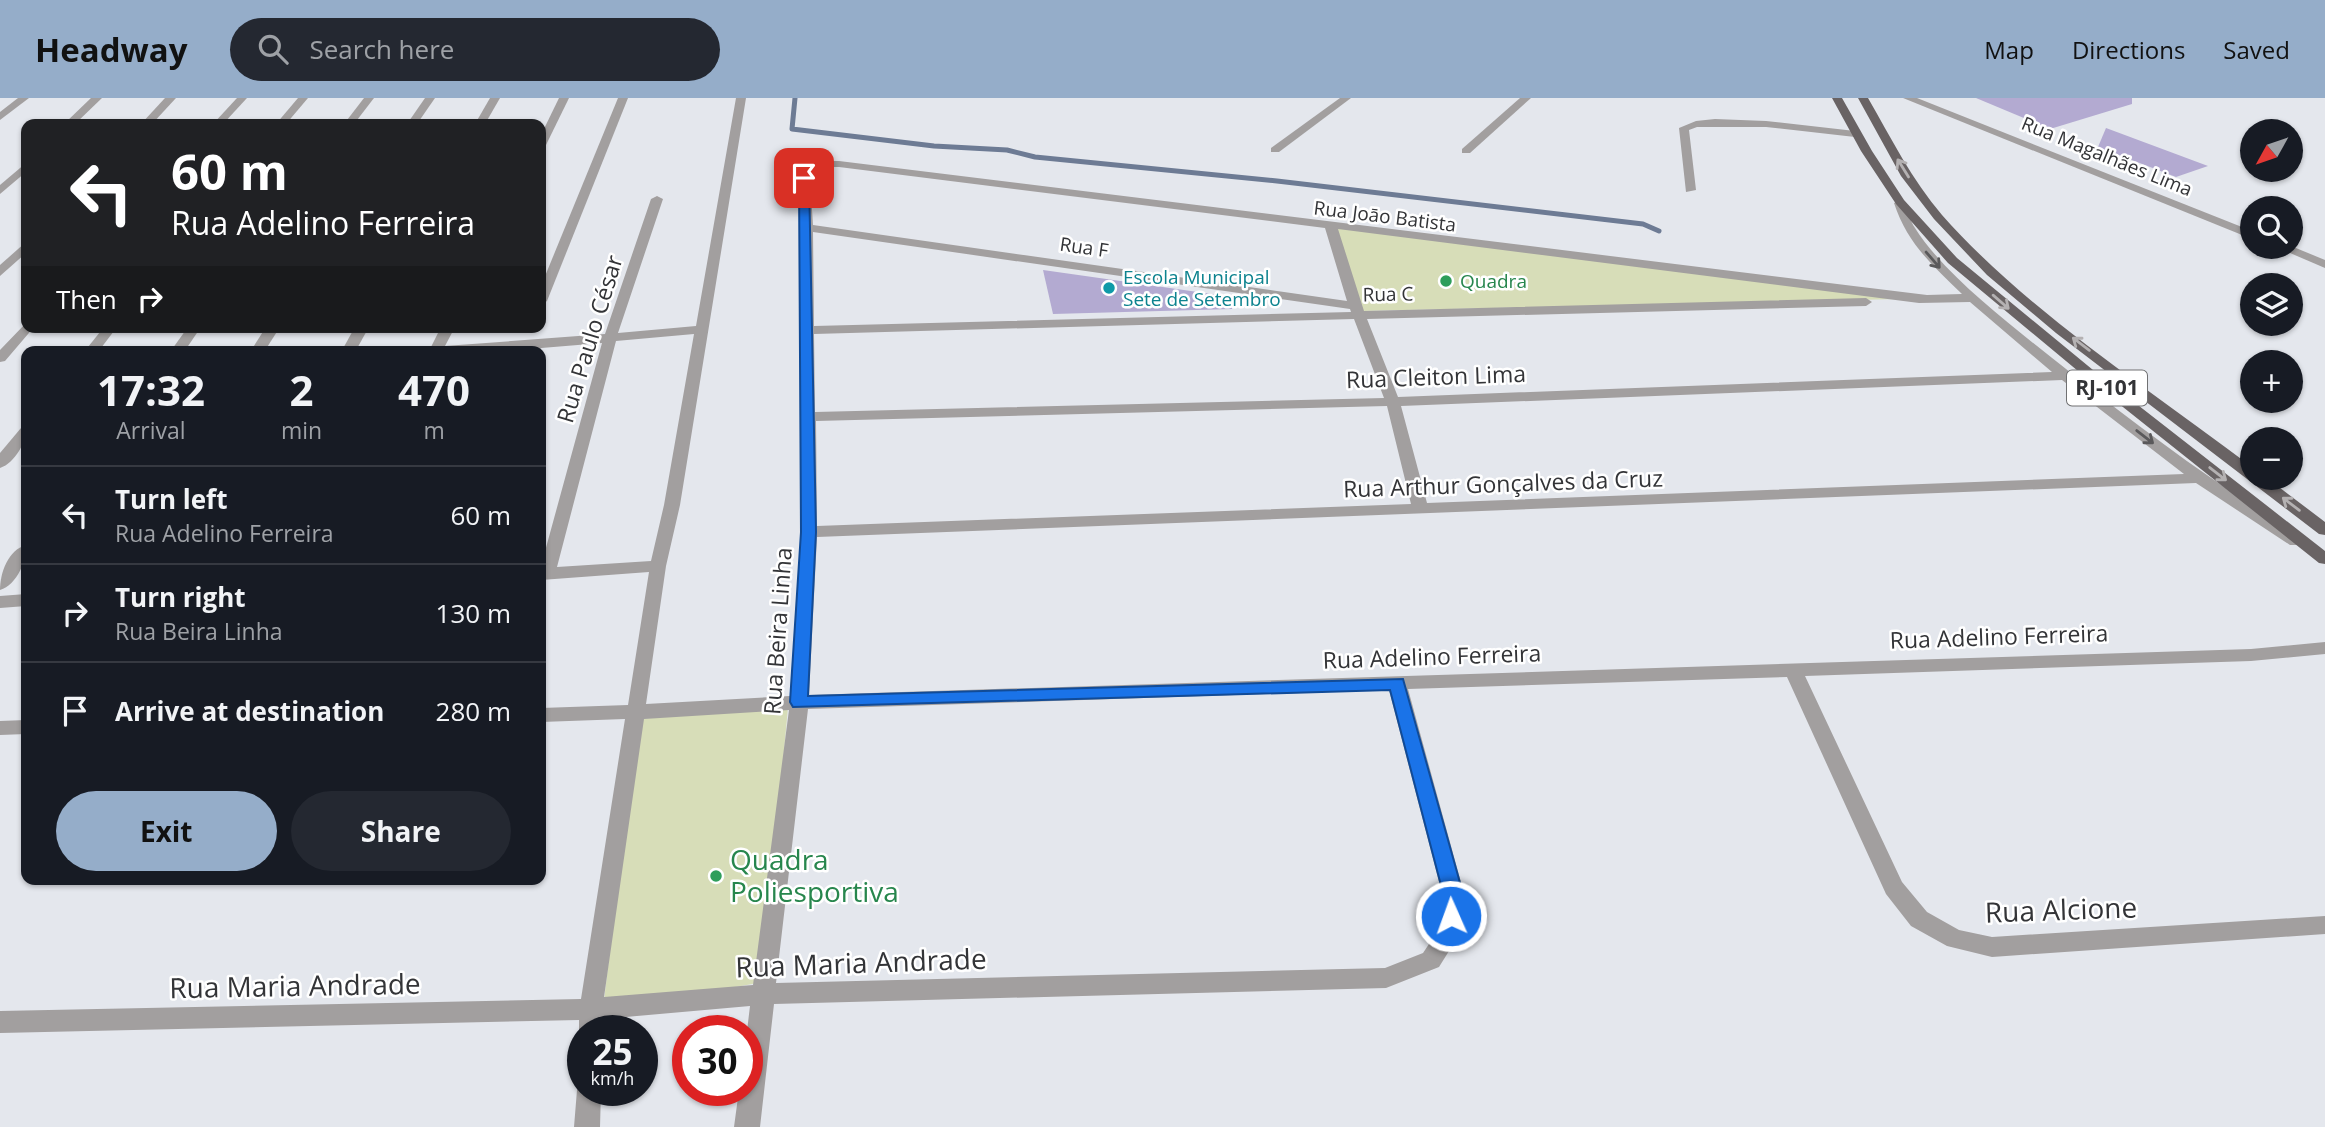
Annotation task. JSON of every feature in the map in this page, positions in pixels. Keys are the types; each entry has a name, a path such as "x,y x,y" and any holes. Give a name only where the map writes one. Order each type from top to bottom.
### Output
{"main road":[{"name":"RJ-101","path":"1837,98 1855,134 1900,203 1937,245 2001,303 2324,558"},
{"name":"RJ-101","path":"1863,98 1905,174 1938,217 1991,272 2061,330 2240,465"},
{"path":"2273,490 2325,530"}],"street":[{"path":"0,117 24,98"},
{"path":"74,119 97,98"},
{"path":"151,119 171,98"},
{"path":"223,119 242,98"},
{"path":"285,119 303,98"},
{"path":"353,119 369,98"},
{"path":"415,119 430,98"},
{"path":"483,119 495,98"},
{"path":"546,135 564,98"},
{"path":"546,288 623,98"},
{"path":"592,1015 658,566 672,505 741,98"},
{"path":"1275,150 1346,98"},
{"path":"1466,151 1526,98"},
{"name":"Rua Magalhães Lima","path":"1908,98 2240,230"},
{"path":"1690,190 1684,128 1690,123 1717,121 1855,134"},
{"name":"Rua Beira Linha","path":"747,1127 799,702 809,532 807,228 804,178 807,169 818,164 838,164"},
{"name":"Rua Joāo Batista","path":"838,164 1928,299"},
{"path":"0,191 21,171"},
{"name":"Rua Paulo César","path":"546,567 610,338 657,199"},
{"path":"1900,203 1902,221 1915,239 1971,298 2199,478 2324,558"},
{"path":"1331,227 1357,310 1392,402 1421,510"},
{"name":"Rua F","path":"807,228 1357,310"},
{"path":"0,272 21,251"},
{"path":"2303,255 2325,264"},
{"name":"Rua C","path":"806,330 1357,310 1971,298"},
{"path":"545,346 703,329"},
{"path":"0,358 23,333"},
{"name":"Rua Cleiton Lima","path":"807,417 1392,402 2067,376"},
{"path":"0,463 21,437"},
{"name":"Rua Arthur Gonçalves da Cruz","path":"809,532 2199,478"},
{"path":"0,584 21,557"},
{"path":"546,574 658,566"},
{"path":"0,602 21,600"},
{"name":"Rua Adelino Ferreira","path":"546,715 799,702 2238,655 2325,648"},
{"name":"Rua Alcione","path":"1792,668 1894,888 1919,919 1955,939 1992,947 2325,925"},
{"name":"Rua Maria Andrade","path":"626,1015 764,995 1386,978 1431,960 1448,935 1454,897 1397,683"},
{"path":"0,728 21,727"},
{"name":"Rua Maria Andrade","path":"0,1022 567,1020"},
{"path":"587,1127 588,1106"}],"green space":[{"path":"1334,227 1899,299 1363,311"},
{"path":"788,707 763,982 686,996 604,1000 638,719"}],"building":[{"path":"1976,98 2132,98 2132,104 2050,129"},
{"path":"2106,128 2208,166 2176,177 2098,147"},
{"name":"Escola Municipal Sete de Setembro","path":"1043,270 1233,297 1232,309 1053,314"}],"waterway":[{"path":"795,98 792,129 934,146 1007,150 1035,157 1277,181 1643,224 1659,231"}],"place":[{"name":"Quadra","path":"1446,281"},
{"name":"Escola Municipal Sete de Setembro","path":"1109,288"},
{"name":"Quadra Poliesportiva","path":"716,876"}],"route":[{"path":"804,178 807,228 809,532 799,702 1397,683 1454,897 1451,916"}]}
